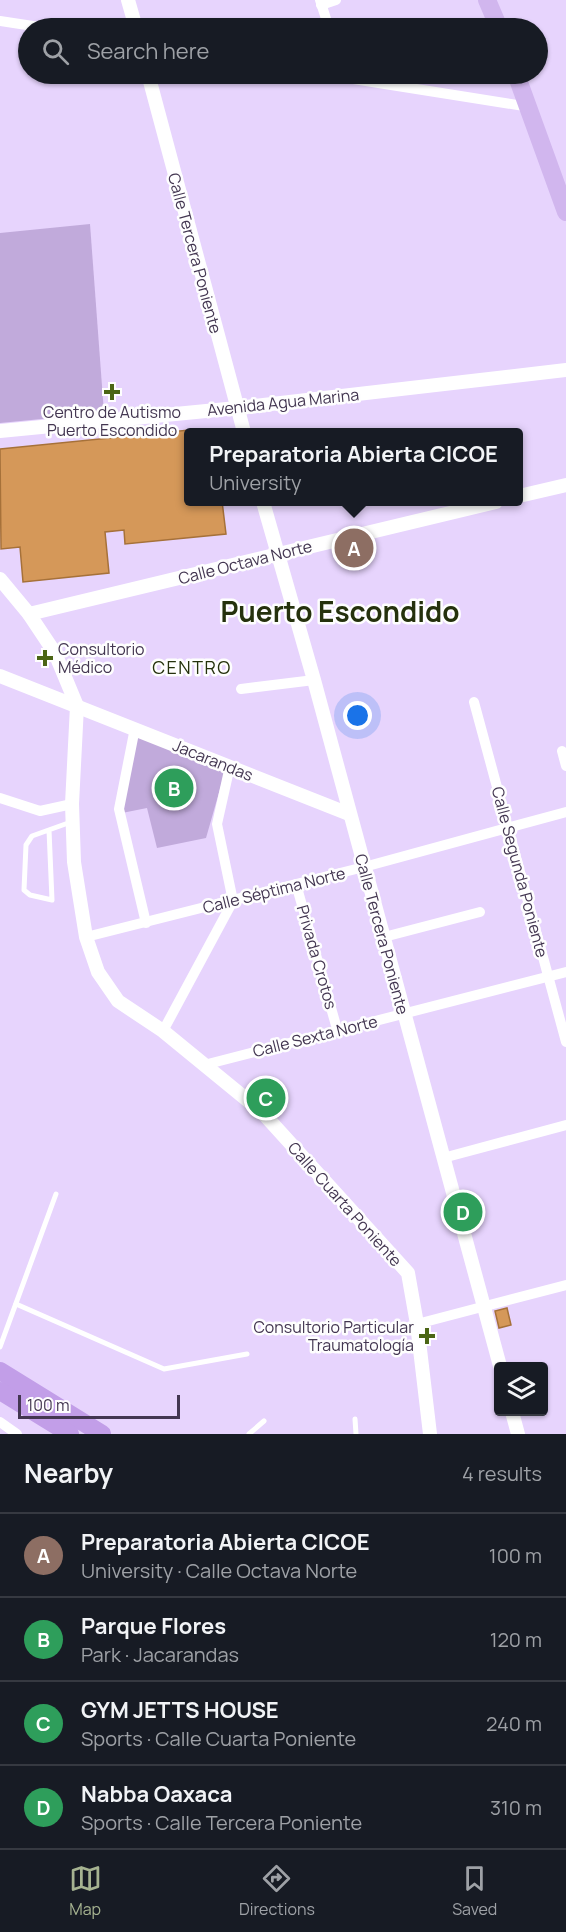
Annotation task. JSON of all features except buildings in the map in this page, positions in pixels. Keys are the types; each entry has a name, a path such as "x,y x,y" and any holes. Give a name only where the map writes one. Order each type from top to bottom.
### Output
{"highway":[{"path":"0,1371 102,1434"},
{"path":"0,1391 70,1434"}],"main road":[{"path":"487,0 495,18"},
{"path":"520,84 566,212"}],"street":[{"path":"128,0 133,18"},
{"path":"325,18 320,3 336,0"},
{"path":"0,21 18,24"},
{"name":"Calle Tercera Poniente","path":"151,84 243,428"},
{"path":"397,84 530,107"},
{"name":"Avenida Agua Marina","path":"0,431 237,408 566,370"},
{"path":"523,495 566,485"},
{"name":"Calle Tercera Poniente","path":"264,506 314,680 499,1362"},
{"name":"Calle Octava Norte","path":"29,614 475,506"},
{"name":"Calle Cuarta Poniente","path":"0,579 29,614 55,653 77,706 72,804 74,862 86,937 98,972 118,1001 163,1031 262,1112 408,1273 417,1324 430,1434"},
{"name":"Jacarandas","path":"0,676 350,814"},
{"path":"241,688 314,680"},
{"name":"Calle Segunda Poniente","path":"474,702 566,1042"},
{"path":"135,729 119,809 146,922"},
{"path":"562,751 566,766"},
{"path":"163,1031 233,901 217,824 230,766"},
{"path":"0,798 40,811 72,804"},
{"name":"Calle Séptima Norte","path":"86,937 364,867 566,812"},
{"name":"Privada Crotos","path":"296,884 337,1029"},
{"path":"384,937 480,912"},
{"name":"Calle Sexta Norte","path":"204,1065 566,972"},
{"path":"443,1158 566,1125"},
{"path":"417,1324 566,1285"},
{"path":"513,1416 519,1434"},
{"path":"1,1427 17,1434"}],"lane":[{"path":"49,830 52,900 30,895 24,890 26,845 32,836 49,830 72,822"},
{"path":"0,1347 56,1194"},
{"path":"16,1304 164,1369 247,1354"},
{"path":"355,1419 356,1434"},
{"path":"249,1434 264,1421"}],"shaded area":[{"path":"90,224 104,413 0,423 0,233"},
{"path":"137,733 226,768 206,838 157,848 147,808 122,813"}],"place":[{"name":"Centro de Autismo Puerto Escondido","path":"112,392"},
{"name":"Preparatoria Abierta CICOE","path":"354,548"},
{"name":"Consultorio Médico","path":"45,658"},
{"name":"Parque Flores","path":"174,788"},
{"name":"GYM JETTS HOUSE","path":"266,1098"},
{"name":"Nabba Oaxaca","path":"463,1212"},
{"name":"Consultorio Particular Traumatología","path":"427,1336"}],"district":[{"name":"Puerto Escondido","path":"340,612"},
{"name":"CENTRO","path":"192,668"}]}
